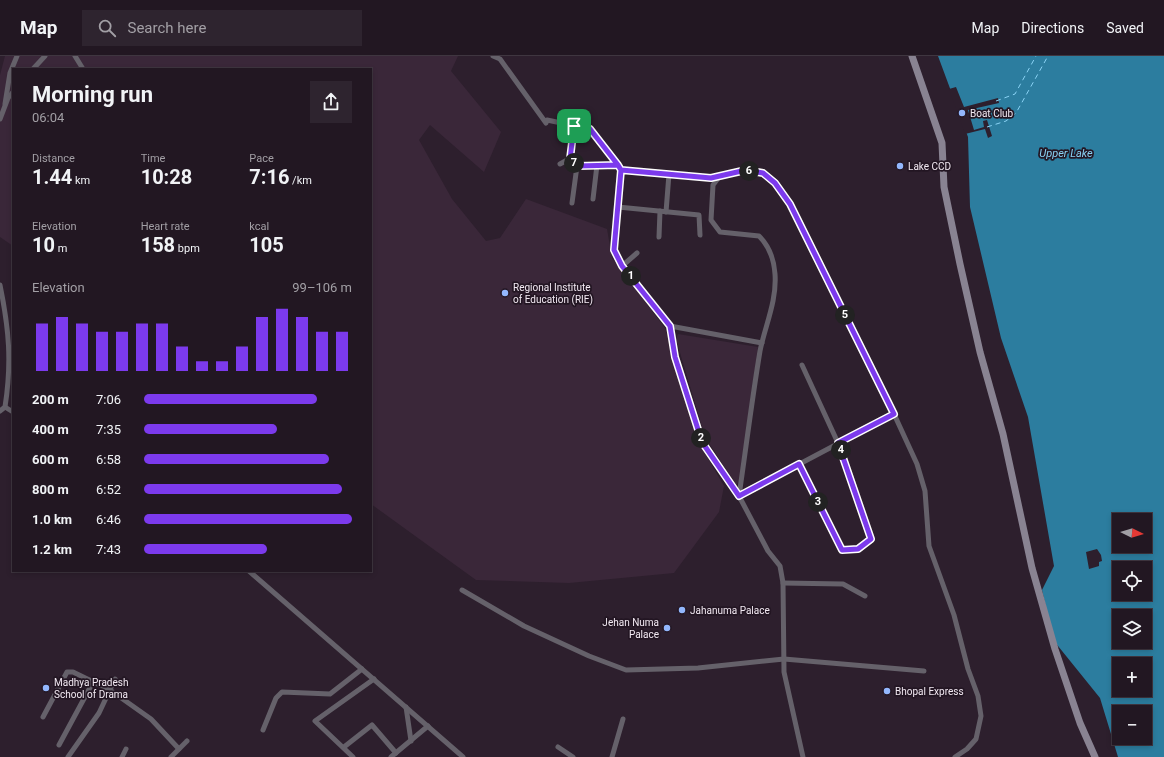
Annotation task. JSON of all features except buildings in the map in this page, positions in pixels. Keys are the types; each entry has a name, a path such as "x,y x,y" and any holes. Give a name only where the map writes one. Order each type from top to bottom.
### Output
{"street":[{"path":"12,68 17,56"},
{"path":"34,68 45,56"},
{"path":"75,56 82,68"},
{"path":"493,56 500,59 546,123 547,120 590,129 621,170 614,250 622,266 670,326 675,357 702,442 739,496 768,551 780,566 783,583 784,672 803,757"},
{"path":"912,56 942,143 944,187 960,264 980,352 1003,434 1032,568 1055,649 1080,723 1095,757"},
{"path":"0,119 5,104 12,68"},
{"path":"5,104 12,94"},
{"path":"570,159 574,126"},
{"path":"560,164 570,159"},
{"path":"570,159 577,166 618,165"},
{"path":"593,199 597,165"},
{"path":"572,203 577,166"},
{"path":"621,170 711,178 746,170 763,173 775,183 793,211 894,414 917,464 925,491 929,546 954,615 968,669 978,696 982,716 976,739 967,749 955,757"},
{"path":"666,212 669,174"},
{"path":"719,177 713,185 711,220 720,232 759,236 767,244 772,256 775,275 769,321 762,343 739,496"},
{"path":"618,207 699,215 700,235"},
{"path":"659,237 660,211"},
{"path":"622,266 637,253"},
{"path":"0,285 6,313 10,374 5,407 0,411"},
{"path":"670,326 762,343"},
{"path":"799,464 842,550 858,549 871,539 838,443 802,365"},
{"path":"5,407 12,411"},
{"path":"739,496 894,414"},
{"path":"250,572 463,757"},
{"path":"783,583 843,584 866,596"},
{"path":"462,590 524,626 589,656 626,670 698,668 784,659 924,671"},
{"path":"263,730 276,698 282,692 330,694 362,669"},
{"path":"43,717 67,672 73,672 110,690 151,719 179,749"},
{"path":"68,757 99,713 115,679"},
{"path":"353,757 315,721 374,679"},
{"path":"59,745 93,682"},
{"path":"406,707 411,741"},
{"path":"612,757 623,719"},
{"path":"344,747 372,725 396,752"},
{"path":"391,757 428,726"},
{"path":"171,757 187,741"},
{"path":"558,747 573,757"},
{"path":"122,757 126,749"}],"shaded area":[{"name":"Regional Institute of Education (RIE)","path":"5,56 458,56 451,71 501,132 484,172 430,125 419,140 452,199 486,241 500,238 526,199 607,229 612,258 665,328 690,416 702,448 724,486 719,512 674,573 569,583 476,580 372,505 372,68 12,68 12,245 0,237 0,75"},
{"path":"678,334 758,347 739,482 736,485 705,437 676,339"}],"water":[{"name":"Upper Lake","path":"938,56 1164,56 1164,757 1118,757 1114,745 1152,745 1152,705 1112,705 1112,737 1100,698 1054,641 1042,590 1054,566 1028,417 1001,338 970,207 968,137"}],"pier":[{"name":"Boat Club","path":"956,87 964,107 998,98 999,103 968,110 974,130 984,127 983,121 987,120 992,136 988,138 985,129 965,134 949,89"},
{"path":"1097,549 1101,555 1102,561 1099,562 1099,566 1089,569 1086,552"}],"ferry route":[{"path":"996,101 1015,94 1036,56"},
{"path":"987,127 1006,121 1016,113 1048,56"}],"place":[{"name":"Boat Club","path":"962,113"},
{"name":"Lake CCD","path":"900,166"},
{"name":"Regional Institute of Education (RIE)","path":"505,293"},
{"name":"Jahanuma Palace","path":"682,610"},
{"name":"Jehan Numa Palace","path":"667,628"},
{"name":"Madhya Pradesh School of Drama","path":"46,688"},
{"name":"Bhopal Express","path":"887,691"}],"route":[{"path":"574,126 570,159 577,166 618,165 619,167 621,170 711,178 746,170 763,173 775,183 790,204 894,414 838,443 871,539 858,549 842,550 799,464 739,496 702,442 675,357 670,326 622,266 614,250 621,170 618,165 590,129 574,126"}]}
